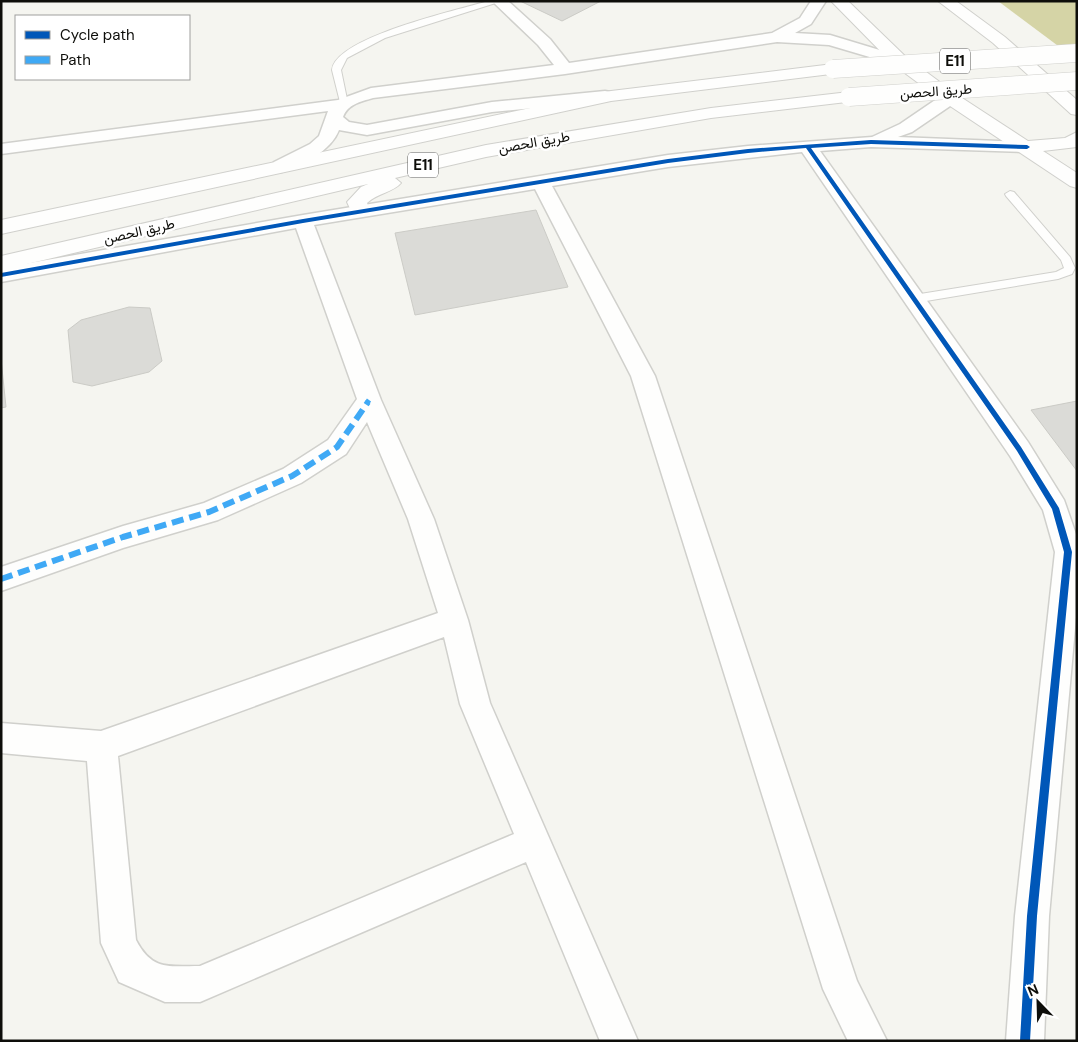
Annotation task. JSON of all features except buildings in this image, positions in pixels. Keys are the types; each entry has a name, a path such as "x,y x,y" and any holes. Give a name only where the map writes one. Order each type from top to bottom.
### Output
{"main road":[{"path":"840,1 900,61 950,98 1027,147 1077,182"},
{"path":"946,1 999,40 1077,110"},
{"name":"طريق الحصن","path":"1,227 611,96 833,69 1077,53"},
{"name":"طريق الحصن","path":"1,263 486,150 711,113 849,97 1077,81"},
{"path":"360,212 356,202 368,191 394,182 495,160 849,97"},
{"path":"1027,147 1070,143 1077,138"}],"street":[{"path":"498,1 544,42 565,69"},
{"path":"777,36 806,22 819,1"},
{"path":"281,166 316,148 327,138 338,111 352,99 387,91 565,69 777,36 830,40 900,61"},
{"path":"338,111 344,126 367,130 492,107 611,96"},
{"path":"872,142 906,128 950,98"},
{"path":"1,149 338,111"},
{"path":"1,275 303,221 668,161 806,146 872,142 1027,147"},
{"path":"806,146 1019,449 1055,508 1068,552 1032,916 1025,1041"},
{"path":"541,182 643,376 842,989 868,1041"},
{"path":"303,221 369,400 421,519 454,620 475,704 619,1041"},
{"path":"1,579 123,537 209,512 292,476 337,447 369,400"},
{"path":"1,738 101,747 454,620"},
{"path":"101,747 119,943 132,969 165,984 200,984 534,842"}],"lane":[{"path":"338,111 336,66 341,58 350,51 385,34 498,1"},
{"path":"914,299 1058,275 1068,271 1070,268 1066,259 1010,194"}],"shaded area":[{"path":"998,1 1077,1 1077,60"}],"marked path":[{"path":"1,579 123,537 209,512 292,476 337,447 369,400"}],"cycle path":[{"path":"1,275 303,221 668,161 748,151 871,142 1027,147"},
{"path":"807,146 1019,449 1055,508 1068,552 1032,916 1025,1041"}]}
